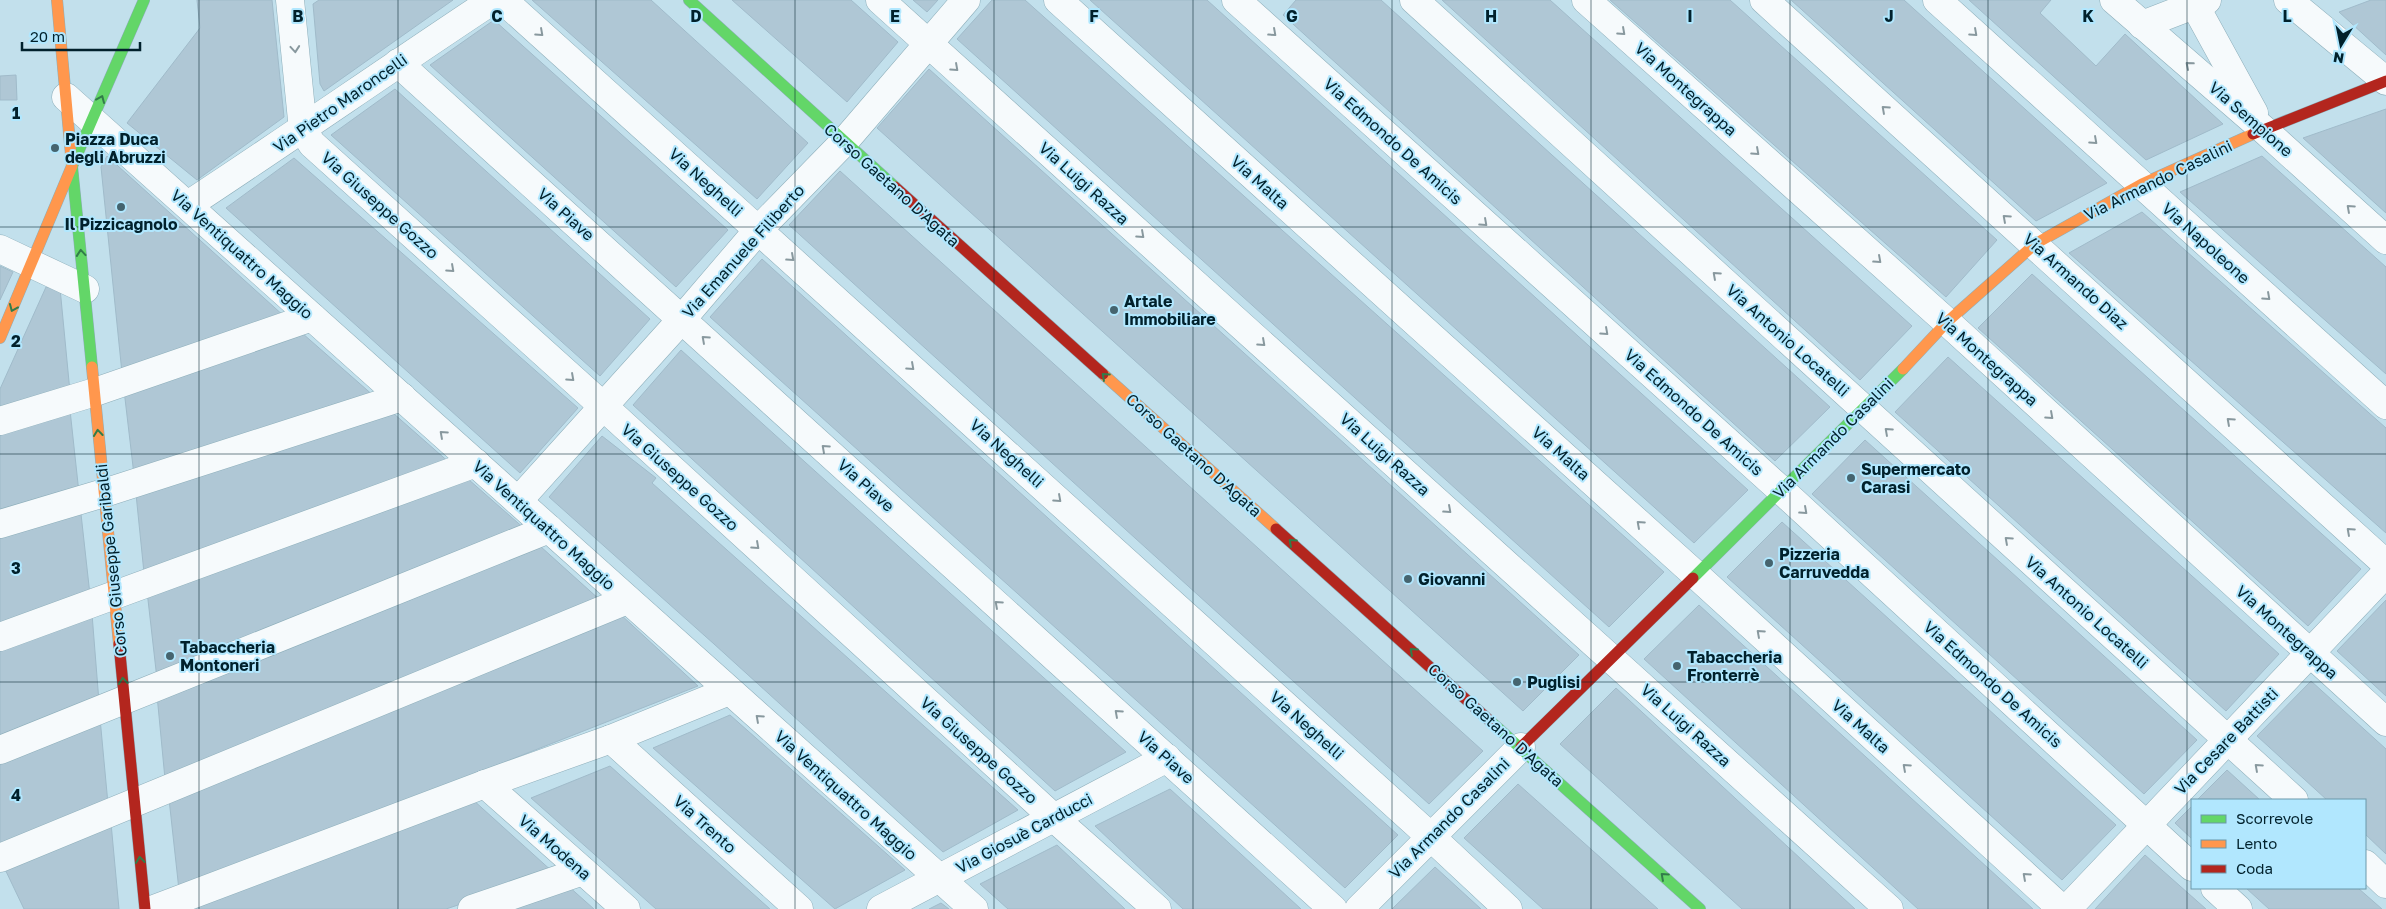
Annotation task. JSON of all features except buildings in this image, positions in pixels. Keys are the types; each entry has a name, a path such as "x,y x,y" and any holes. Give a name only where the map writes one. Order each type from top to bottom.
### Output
{"street":[{"name":"Corso Giuseppe Garibaldi","path":"57,0 145,909"},
{"path":"0,338 144,0"},
{"path":"290,0 303,130"},
{"name":"Via Pietro Maroncelli","path":"188,205 303,130 398,62 493,0"},
{"name":"Via Neghelli","path":"503,0 759,229 1431,837 1508,909"},
{"name":"Corso Gaetano D'Agata","path":"689,0 844,142 1700,909"},
{"name":"Via Luigi Razza","path":"880,0 1612,657 1889,909"},
{"name":"Via Emanuele Filiberto","path":"518,501 604,407 759,229 844,142 966,0"},
{"name":"Via Malta","path":"1058,0 1696,575 2062,909"},
{"name":"Via Edmondo De Amicis","path":"1236,0 1781,490 2191,866"},
{"name":"Via Antonio Locatelli","path":"1414,0 2293,799"},
{"name":"Via Montegrappa","path":"1586,0 1947,322 2386,722"},
{"name":"Via Armando Diaz","path":"1764,0 2386,564"},
{"name":"Via Napoleone","path":"1937,0 2386,405"},
{"name":"Via Sempione","path":"2114,0 2263,129 2386,240"},
{"path":"2288,0 2386,81"},
{"path":"2142,25 2198,2 2263,129"},
{"name":"Via Piave","path":"398,62 1334,909"},
{"name":"Via Armando Casalini","path":"1359,909 1864,409 1947,322 2035,244 2142,184 2263,129 2386,81"},
{"name":"Via Ventiquattro Maggio","path":"66,97 974,909"},
{"name":"Via Giuseppe Gozzo","path":"303,130 312,144 604,407 1054,818 1157,909"},
{"path":"0,249 28,271 84,289"},
{"path":"0,420 94,392 312,317"},
{"path":"0,524 104,494 402,397"},
{"path":"0,637 476,463"},
{"path":"0,750 125,702 549,529"},
{"name":"Via Cesare Battisti","path":"2067,909 2386,573"},
{"path":"0,858 628,600"},
{"path":"154,909 484,784 612,739 729,691"},
{"name":"Via Trento","path":"612,739 799,909"},
{"name":"Via Giosuè Carducci","path":"881,909 1167,758"},
{"name":"Via Modena","path":"484,784 626,909"},
{"path":"2366,865 2386,884"},
{"path":"472,909 583,872"},
{"path":"2216,889 2238,909"}],"traffic: fast":[{"path":"92,367 72,166 144,0"},
{"path":"689,0 895,187"},
{"path":"1693,578 1903,369"},
{"path":"1490,721 1700,909"}],"traffic: slow":[{"path":"0,338 72,166 57,0"},
{"path":"1903,369 1947,322 2035,244 2142,184 2253,134"},
{"path":"92,367 119,644"},
{"path":"1103,374 1276,529"}],"traffic: jam":[{"path":"2253,134 2386,81"},
{"path":"895,187 1103,374"},
{"path":"1276,529 1490,721"},
{"path":"1521,747 1693,578"},
{"path":"119,644 145,909"}],"place":[{"name":"Piazza Duca degli Abruzzi","path":"55,148"},
{"name":"Il Pizzicagnolo","path":"121,207"},
{"name":"Artale Immobiliare","path":"1114,310"},
{"name":"Supermercato Carasi","path":"1851,478"},
{"name":"Pizzeria Carruvedda","path":"1769,563"},
{"name":"Giovanni","path":"1408,579"},
{"name":"Tabaccheria Montoneri","path":"170,656"},
{"name":"Tabaccheria Fronterrè","path":"1677,666"},
{"name":"Puglisi","path":"1517,682"}]}
